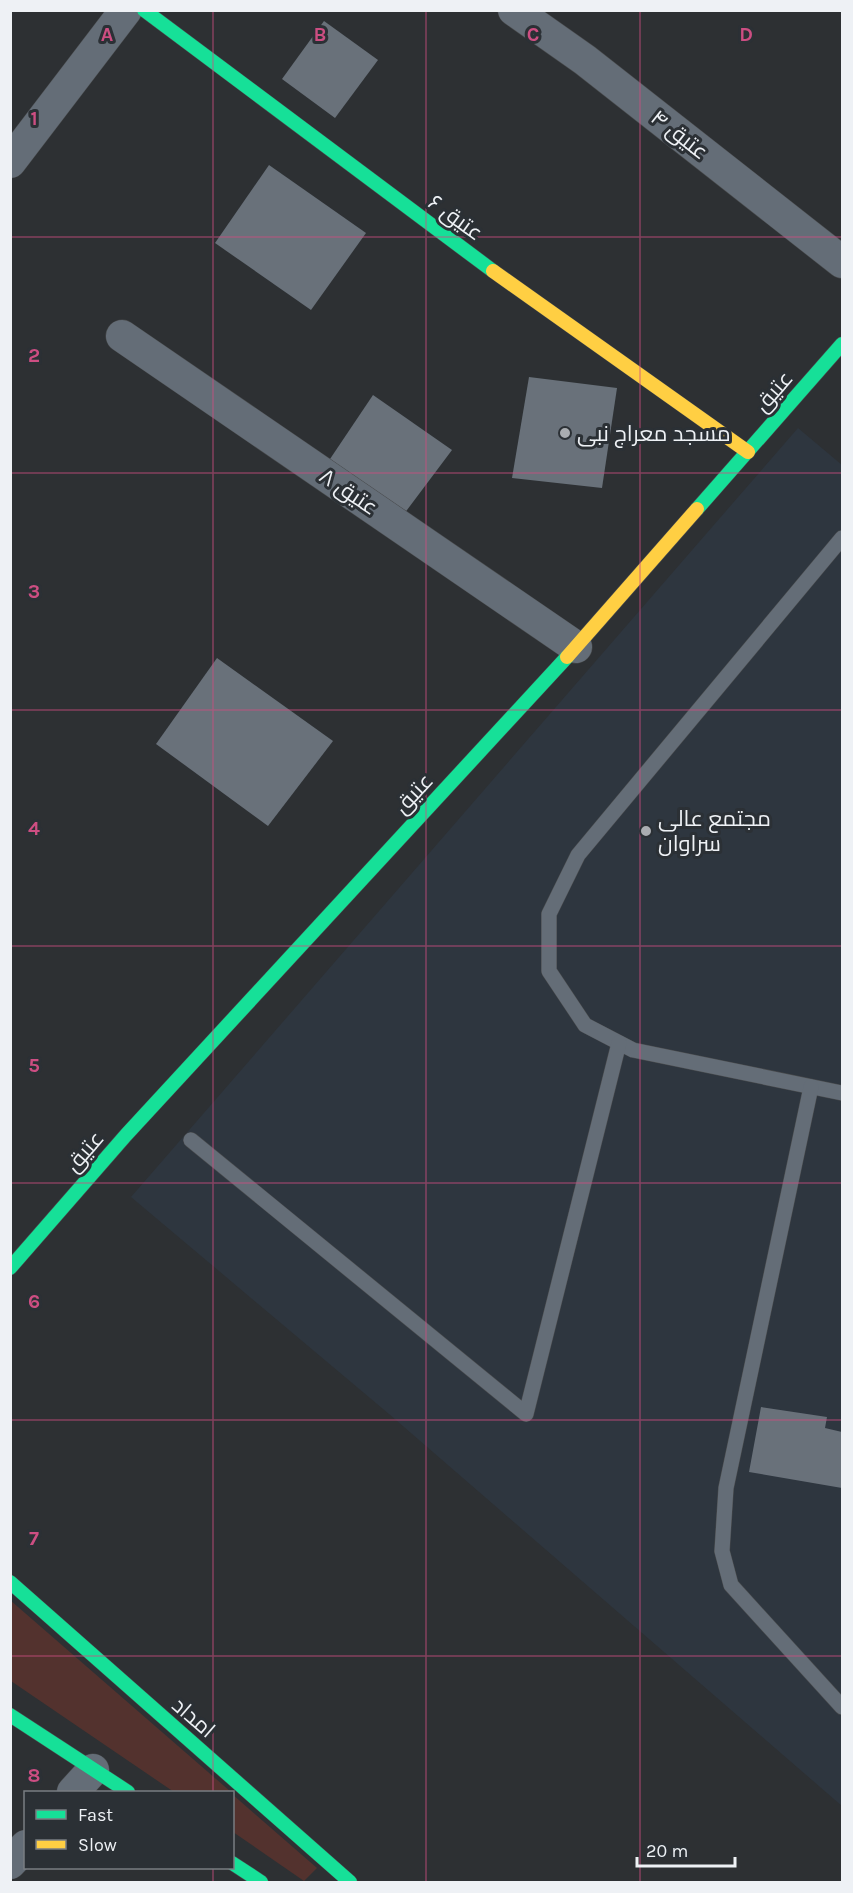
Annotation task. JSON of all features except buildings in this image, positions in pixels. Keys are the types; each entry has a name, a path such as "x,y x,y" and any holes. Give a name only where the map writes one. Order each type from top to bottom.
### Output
{"street":[{"path":"10,162 126,10"},
{"name":"عتیق ۶","path":"144,10 457,245 748,452"},
{"name":"عتیق ۴","path":"514,10 585,60 843,262"},
{"name":"عتیق ۸","path":"122,336 576,647"},
{"name":"عتیق","path":"10,1268 126,1135 576,647 843,344"},
{"name":"امداد","path":"10,1582 347,1882"},
{"path":"10,1715 126,1791"},
{"path":"74,1791 93,1770"},
{"path":"10,1863 24,1848"},
{"path":"234,1864 261,1882"}],"lane":[{"path":"842,538 578,855 549,914 549,971 585,1025 633,1050 843,1093"},
{"path":"191,1140 526,1414 619,1043"},
{"path":"811,1087 726,1488 722,1551 731,1585 843,1707"}],"shaded area":[{"name":"مجتمع عالی سراوان","path":"798,428 842,465 842,1806 389,1414 131,1197"},
{"path":"10,1600 230,1791 173,1791 11,1681"},
{"path":"234,1796 317,1868 304,1881 234,1833"}],"traffic: fast":[{"path":"144,10 493,271"},
{"path":"697,509 842,344"},
{"path":"10,1268 126,1135 567,657"},
{"path":"10,1582 350,1882"},
{"path":"10,1715 126,1791"},
{"path":"234,1864 261,1882"}],"traffic: slow":[{"path":"493,271 748,452"},
{"path":"567,657 697,509"}],"place":[{"name":"مسجد معراج نبی","path":"565,433"},
{"name":"مجتمع عالی سراوان","path":"646,831"}]}
